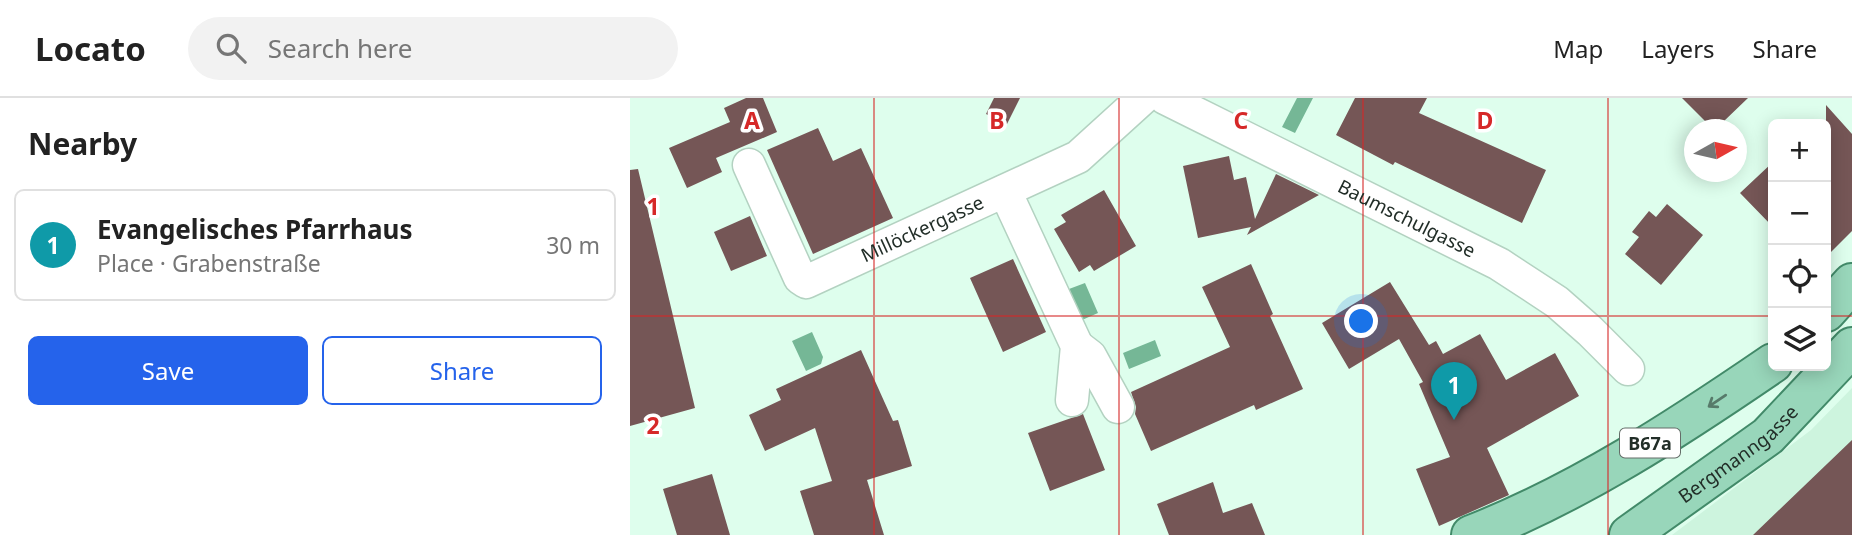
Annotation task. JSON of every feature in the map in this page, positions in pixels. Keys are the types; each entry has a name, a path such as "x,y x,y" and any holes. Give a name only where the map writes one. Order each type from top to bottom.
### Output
{"main road":[{"path":"1830,308 1852,283"},
{"name":"Bergmanngasse","path":"1629,535 1768,436 1845,355"},
{"name":"B67a","path":"1471,535 1522,515 1668,431 1768,366"},
{"path":"1536,535 1537,531 1641,467 1668,431"}],"street":[{"name":"Millöckergasse","path":"749,165 800,278 806,282 1077,157 1143,98"},
{"name":"Baumschulgasse","path":"1165,98 1499,264 1558,302 1628,369"},
{"path":"1005,191 1077,346 1090,356 1118,407"},
{"path":"1072,400 1077,346"}],"shaded area":[{"path":"1297,98 1313,98 1295,133 1282,127"},
{"path":"1085,283 1098,313 1082,320 1069,289"},
{"path":"812,332 823,357 821,364 806,371 792,341"},
{"path":"1155,340 1161,356 1129,369 1123,353"},
{"path":"1852,388 1852,535 1672,535 1811,430"}],"building":[{"path":"746,98 763,98 777,132 716,158 722,172 687,188 669,148 730,122 724,108"},
{"path":"994,98 1020,98 1007,124 986,114"},
{"path":"1355,98 1427,98 1419,113 1546,170 1522,223 1395,162 1393,165 1336,135"},
{"path":"1682,98 1748,98 1726,119 1703,119"},
{"path":"1826,105 1852,134 1852,231 1831,252 1831,119 1826,119"},
{"path":"818,128 833,161 861,148 893,218 813,254 767,150"},
{"path":"1229,156 1234,180 1246,177 1255,219 1276,174 1319,195 1247,235 1251,227 1198,238 1183,166"},
{"path":"1768,167 1768,222 1740,193"},
{"path":"638,169 695,408 630,426 630,170"},
{"path":"1104,190 1136,246 1094,271 1090,265 1079,272 1054,229 1066,222 1061,215"},
{"path":"1667,204 1703,235 1661,285 1625,254 1639,237 1632,232 1649,211 1656,217"},
{"path":"750,216 767,256 731,271 714,232"},
{"path":"1013,259 1046,332 1003,352 970,278"},
{"path":"1251,264 1273,314 1270,316 1303,389 1256,410 1254,405 1151,451 1135,414 1136,407 1131,392 1230,347 1202,287"},
{"path":"1390,282 1429,345 1436,341 1443,354 1480,334 1506,380 1555,353 1579,396 1487,448 1509,495 1439,526 1416,469 1450,457 1419,384 1423,382 1399,339 1349,369 1322,323"},
{"path":"861,350 893,421 898,420 912,466 867,480 884,535 814,535 800,491 832,481 815,428 765,451 749,415 781,400 776,389"},
{"path":"1083,414 1105,470 1050,491 1028,433"},
{"path":"1852,440 1852,535 1753,535"},
{"path":"712,474 730,535 677,535 663,489"},
{"path":"1213,482 1223,513 1252,503 1265,535 1169,535 1157,504"}],"place":[{"name":"Evangelisches Pfarrhaus","path":"1454,420"}]}
